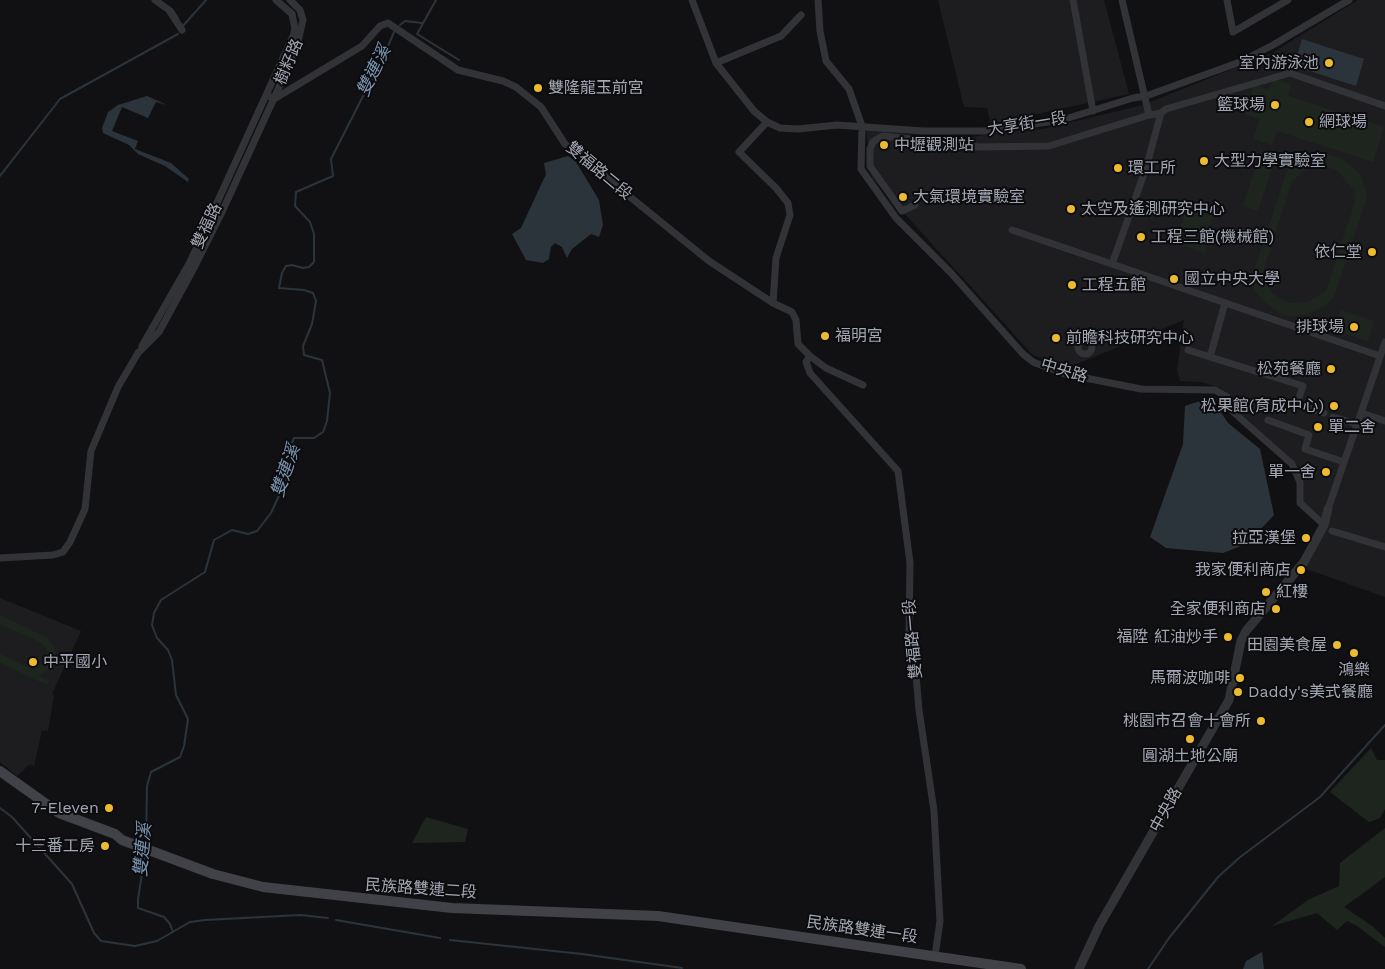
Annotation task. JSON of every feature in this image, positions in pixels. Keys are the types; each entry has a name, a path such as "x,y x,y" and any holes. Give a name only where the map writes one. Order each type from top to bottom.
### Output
{"main road":[{"path":"0,771 60,813 115,834 122,840"},
{"path":"0,779 35,806 58,819 113,840 122,840"},
{"name":"民族路雙連二段","path":"122,840 213,874 279,890 452,908 658,916 698,922"},
{"name":"民族路雙連一段","path":"698,922 1021,969"}],"street":[{"path":"155,0 169,10 182,30"},
{"name":"樹籽路","path":"270,97 295,29 292,14 276,0"},
{"name":"樹籽路","path":"270,97 296,50 303,27 300,10 290,0"},
{"name":"大享街一段","path":"692,0 716,63 754,111 767,122 780,128 798,129 837,125 923,131 984,132 1062,120 1133,98 1146,96 1240,62 1273,46 1349,0"},
{"path":"818,0 820,31 826,61 849,89 862,126"},
{"path":"1073,0 1093,111"},
{"path":"1122,0 1149,115"},
{"path":"1227,0 1233,32 1283,1"},
{"path":"716,63 781,36 801,15"},
{"name":"雙福路二段","path":"270,97 362,46 380,26 388,23 458,70 503,81 516,87 541,107 565,144 709,261 773,303 792,312 796,320 798,344 810,356 826,368 863,385"},
{"path":"915,205 902,211 870,166 870,149 873,142 879,138 883,136 979,147 1049,146 1290,73 1385,106"},
{"path":"0,558 53,555 63,552 70,542 85,509 87,471 91,451 118,387 138,353 159,332 195,266 222,212 270,97"},
{"path":"1112,264 1146,168 1161,113"},
{"path":"767,122 739,152 776,188 788,204 790,215 776,258 773,303"},
{"name":"中央路","path":"862,126 861,169 896,218 951,272 1028,358 1065,374 1141,389 1215,390 1221,393 1227,397 1232,411 1292,464 1300,482 1300,503 1324,524"},
{"path":"1012,230 1380,356"},
{"path":"1210,356 1225,302"},
{"path":"1328,509 1385,342"},
{"path":"1188,350 1303,386 1297,404 1324,413"},
{"name":"雙福路一段","path":"810,356 806,362 810,373 898,471 910,563 909,633 915,663 934,811 940,921 935,956"},
{"path":"1361,413 1385,421"},
{"path":"1334,417 1357,424"},
{"path":"1268,420 1309,436 1305,449 1344,462"},
{"name":"中央路","path":"1079,969 1098,926 1229,700 1240,641 1304,562 1324,524 1328,509"},
{"path":"1332,530 1385,547"}],"shaded area":[{"path":"938,0 1104,0 1129,94 991,124 987,108 964,107"},
{"name":"國立中央大學","path":"1358,0 1385,0 1385,597 1301,567 1327,522 1304,508 1298,466 1248,423 1220,388 1201,382 1180,381 1177,370 1184,320 1067,368 1033,355 872,178 866,129 957,140 995,133 1043,129 1143,105 1272,53"},
{"name":"室內游泳池","path":"1302,39 1364,59 1356,86 1294,66"},
{"path":"1273,79 1291,84 1288,96 1384,127 1373,162 1277,131 1272,145 1253,139 1260,119 1244,114 1254,85 1269,90"},
{"path":"147,96 167,105 156,102 148,118 122,107 112,131 138,141 135,149 171,163 189,179 188,182 165,166 138,154 129,145 103,133 102,128 108,112 118,105"},
{"name":"籃球場","path":"1261,150 1276,155 1258,211 1243,206"},
{"path":"1322,153 1340,158 1355,169 1362,178 1367,197 1334,297 1325,306 1311,313 1291,317 1279,313 1265,302 1254,290 1252,277 1287,171 1297,161 1310,155","holes":["1320,165 1337,170 1353,190 1355,202 1326,291 1308,302 1288,303 1272,293 1265,282 1263,272 1292,181 1309,167"]},
{"path":"568,156 576,162 599,200 603,225 599,237 591,234 572,249 567,258 562,247 555,243 551,247 549,259 543,263 526,260 512,234 521,228 546,174 544,163"},
{"path":"1187,207 1213,216 1206,238 1209,239 1204,257 1202,252 1181,245 1181,243 1174,245"},
{"name":"排球場","path":"1341,310 1374,321 1368,341 1334,330"},
{"path":"1200,401 1218,408 1228,423 1260,449 1274,515 1248,543 1223,553 1166,548 1150,537 1183,444 1185,406"},
{"name":"中平國小","path":"0,598 81,631 52,694 54,695 48,731 42,730 34,766 30,764 17,776 0,762"},
{"path":"0,615 46,637 54,647 56,654 54,666 39,676 49,681 47,685 0,663 0,654 32,669 37,668 47,660 48,652 42,643 0,624"},
{"path":"1371,748 1377,760 1385,760 1385,809 1380,818 1369,822 1330,792"},
{"path":"426,817 468,829 465,842 412,843"},
{"path":"1385,828 1385,877 1344,907 1372,926 1385,938 1385,947 1357,926 1347,921 1337,930 1317,913 1272,926 1308,900 1339,886 1340,863"},
{"path":"1262,952 1264,969 1243,969 1246,961"}],"waterway":[{"path":"182,27 206,0"},
{"path":"436,0 417,34 459,60"},
{"path":"172,9 178,18"},
{"name":"雙連溪","path":"400,25 405,21 422,23"},
{"name":"雙連溪","path":"146,844 147,786 151,772 180,757 184,746 188,719 176,695 172,660 168,650 157,638 152,625 154,613 161,600 205,572 214,540 232,530 248,534 257,531 271,513 289,474 291,445 294,438 314,438 323,432 327,421 330,393 322,360 304,355 303,346 312,324 316,301 313,293 304,290 279,288 282,273 286,266 292,265 303,268 309,267 314,262 314,234 310,222 295,206 296,192 333,176 331,159 394,32"},
{"path":"0,176 60,99 178,34"},
{"path":"1148,969 1169,938 1218,877 1239,858 1320,797 1385,725"},
{"path":"0,808 12,817 72,884 94,933 101,941 135,946 157,941 190,922 205,920 300,915 328,918"},
{"name":"雙連溪","path":"145,854 138,908 164,917 170,924 173,932"},
{"path":"336,920 440,938"},
{"path":"450,940 582,954 682,968"}],"place":[{"name":"室內游泳池","path":"1329,63"},
{"name":"雙隆龍玉前宮","path":"538,88"},
{"name":"籃球場","path":"1275,105"},
{"name":"網球場","path":"1309,122"},
{"name":"中壢觀測站","path":"884,145"},
{"name":"大型力學實驗室","path":"1204,161"},
{"name":"環工所","path":"1118,168"},
{"name":"大氣環境實驗室","path":"903,197"},
{"name":"太空及遙測研究中心","path":"1071,209"},
{"name":"工程三館(機械館)","path":"1141,237"},
{"name":"依仁堂","path":"1372,252"},
{"name":"國立中央大學","path":"1174,279"},
{"name":"工程五館","path":"1072,285"},
{"name":"排球場","path":"1354,327"},
{"name":"福明宮","path":"825,336"},
{"name":"前瞻科技研究中心","path":"1056,338"},
{"name":"松苑餐廳","path":"1331,369"},
{"name":"松果館(育成中心)","path":"1334,406"},
{"name":"單二舍","path":"1318,427"},
{"name":"單一舍","path":"1326,472"},
{"name":"拉亞漢堡","path":"1306,538"},
{"name":"我家便利商店","path":"1301,570"},
{"name":"紅樓","path":"1266,592"},
{"name":"全家便利商店","path":"1276,609"},
{"name":"福陞 紅油炒手","path":"1228,637"},
{"name":"田園美食屋","path":"1337,645"},
{"name":"鴻樂","path":"1354,653"},
{"name":"中平國小","path":"33,662"},
{"name":"馬爾波咖啡","path":"1240,678"},
{"name":"Daddy's美式餐廳","path":"1238,692"},
{"name":"桃園市召會十會所","path":"1261,721"},
{"name":"圓湖土地公廟","path":"1190,739"},
{"name":"7-Eleven","path":"109,808"},
{"name":"十三番工房","path":"105,846"}]}
